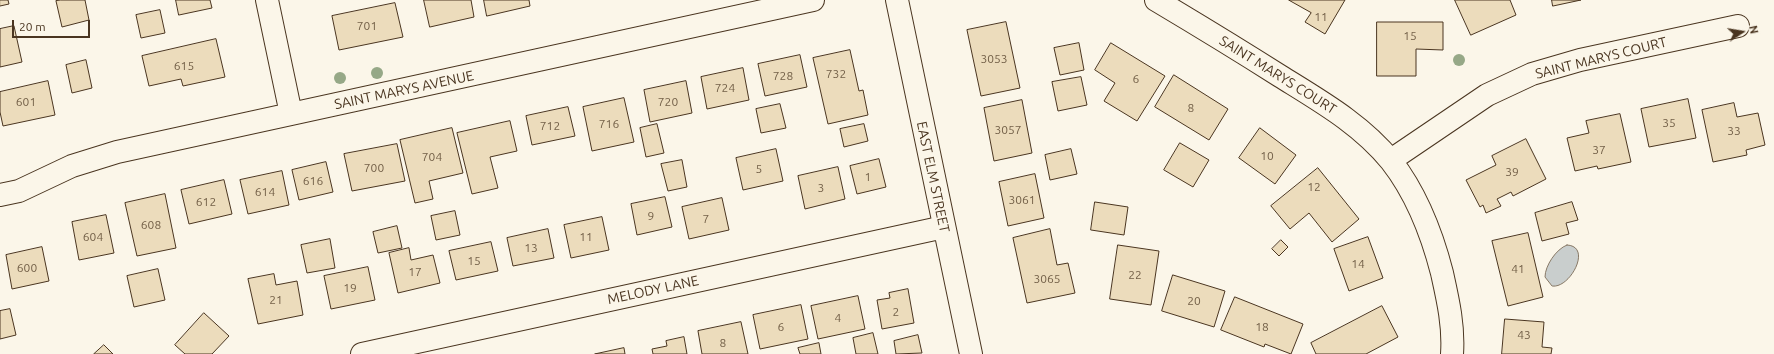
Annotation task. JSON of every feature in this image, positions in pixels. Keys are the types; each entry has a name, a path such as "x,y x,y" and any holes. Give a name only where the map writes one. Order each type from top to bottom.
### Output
{"street":[{"path":"267,0 291,114"},
{"name":"SAINT MARYS AVENUE","path":"0,195 19,191 72,166 117,152 813,0"},
{"name":"EAST ELM STREET","path":"896,0 971,354"},
{"name":"SAINT MARYS COURT","path":"1156,0 1347,118 1391,160 1405,181 1425,219 1438,257 1450,309 1453,339 1452,354"},
{"name":"SAINT MARYS COURT","path":"1391,160 1487,95 1532,74 1580,60 1738,26"},
{"name":"MELODY LANE","path":"362,354 944,227"}],"shaded area":[{"path":"1567,245 1575,247 1578,252 1576,267 1572,275 1566,281 1559,285 1552,286 1545,277 1545,273 1555,254"}],"building":[{"path":"0,0 8,0 9,4 0,6"},
{"path":"85,0 89,20 62,27 56,1"},
{"path":"176,0 210,0 212,8 179,15"},
{"path":"424,0 471,0 474,17 430,27"},
{"path":"484,0 529,0 530,6 487,16"},
{"path":"1289,0 1345,0 1325,34 1305,22 1311,13"},
{"path":"1455,0 1510,0 1516,15 1471,35"},
{"path":"1552,0 1581,0 1553,6"},
{"path":"395,3 403,37 339,50 332,16"},
{"path":"160,10 165,33 141,38 136,15"},
{"path":"1006,22 1020,88 981,96 967,30"},
{"path":"1377,22 1443,22 1443,50 1416,49 1416,76 1377,76"},
{"path":"14,26 22,62 0,67 0,29"},
{"path":"216,39 225,77 183,86 181,79 149,86 142,56"},
{"path":"1079,43 1084,70 1060,75 1054,48"},
{"path":"1111,43 1165,76 1137,121 1104,101 1115,83 1095,70"},
{"path":"850,50 859,91 863,90 868,115 828,124 813,58"},
{"path":"800,55 807,87 765,96 758,64"},
{"path":"86,60 92,88 72,93 66,65"},
{"path":"743,68 749,100 707,109 701,77"},
{"path":"1174,75 1228,109 1209,140 1155,107"},
{"path":"1081,77 1087,105 1058,111 1052,82"},
{"path":"48,81 55,115 3,126 0,112 0,92"},
{"path":"686,81 692,113 650,122 644,90"},
{"path":"624,98 634,142 592,151 583,107"},
{"path":"1688,99 1696,138 1649,147 1641,109"},
{"path":"1022,100 1032,153 994,161 984,108"},
{"path":"1734,103 1737,117 1758,113 1765,145 1746,150 1747,155 1713,162 1702,110"},
{"path":"780,104 786,128 761,133 756,109"},
{"path":"568,107 575,136 532,145 526,116"},
{"path":"1620,114 1631,162 1598,169 1597,166 1575,171 1567,138 1589,133 1586,121"},
{"path":"510,121 517,151 490,157 498,188 472,194 457,133"},
{"path":"657,124 664,153 646,157 640,128"},
{"path":"864,124 868,141 844,147 840,129"},
{"path":"452,128 463,173 429,181 433,199 415,203 400,140"},
{"path":"1260,128 1296,155 1275,184 1239,158"},
{"path":"1526,139 1546,179 1513,196 1511,192 1497,199 1501,206 1486,213 1483,205 1480,207 1466,180 1496,165 1492,156"},
{"path":"1180,143 1209,160 1193,187 1164,170"},
{"path":"397,144 405,181 352,191 344,154"},
{"path":"776,149 783,181 743,190 736,158"},
{"path":"1071,149 1077,174 1050,180 1045,155"},
{"path":"879,159 886,187 857,194 850,166"},
{"path":"682,160 687,187 668,191 661,164"},
{"path":"326,162 333,192 299,200 292,170"},
{"path":"838,167 845,199 805,209 798,176"},
{"path":"1318,168 1359,219 1332,242 1309,213 1290,229 1271,206"},
{"path":"282,171 289,205 248,214 240,180"},
{"path":"1035,174 1044,218 1008,226 999,182"},
{"path":"224,180 232,214 189,224 181,190"},
{"path":"165,194 176,248 137,256 125,203"},
{"path":"665,197 672,227 637,235 631,204"},
{"path":"722,198 729,230 689,239 682,207"},
{"path":"1095,202 1128,207 1124,235 1091,230"},
{"path":"1572,202 1578,220 1566,223 1569,234 1542,241 1535,213"},
{"path":"455,211 460,235 436,240 431,216"},
{"path":"106,215 114,253 79,260 72,222"},
{"path":"602,217 609,250 571,258 564,225"},
{"path":"397,226 402,248 378,253 373,232"},
{"path":"548,229 554,258 513,266 507,238"},
{"path":"1050,229 1057,265 1068,263 1075,293 1027,303 1013,238"},
{"path":"1528,233 1543,297 1508,306 1492,241"},
{"path":"1368,237 1383,278 1349,291 1334,249"},
{"path":"330,239 335,268 307,273 301,245"},
{"path":"1281,240 1288,247 1279,256 1272,249"},
{"path":"491,242 498,271 456,280 449,251"},
{"path":"1118,245 1159,251 1151,305 1110,299"},
{"path":"42,247 49,281 12,289 6,255"},
{"path":"409,248 411,260 433,255 440,283 398,293 389,253"},
{"path":"368,267 375,300 331,309 324,276"},
{"path":"158,269 165,300 134,307 127,276"},
{"path":"274,274 276,285 297,281 303,315 258,324 248,279"},
{"path":"1173,275 1225,291 1214,327 1162,311"},
{"path":"908,289 914,323 882,329 877,300 890,298 889,293"},
{"path":"858,296 865,329 818,339 811,306"},
{"path":"1235,297 1303,324 1291,354 1265,344 1264,347 1221,330"},
{"path":"801,305 808,339 760,349 753,315"},
{"path":"1382,306 1398,337 1366,354 1316,354 1311,343"},
{"path":"10,309 16,335 0,339 0,311"},
{"path":"204,313 229,336 212,354 185,354 175,345"},
{"path":"1505,319 1544,322 1542,347 1552,348 1551,354 1502,354"},
{"path":"741,322 748,354 702,354 698,331"},
{"path":"873,333 878,354 856,354 853,338"},
{"path":"918,335 922,353 896,354 894,341"},
{"path":"684,337 687,354 653,354 652,349 667,346 666,341"},
{"path":"819,343 821,354 800,354 798,348"},
{"path":"104,345 113,354 94,354"},
{"path":"624,348 625,354 595,354"}]}
